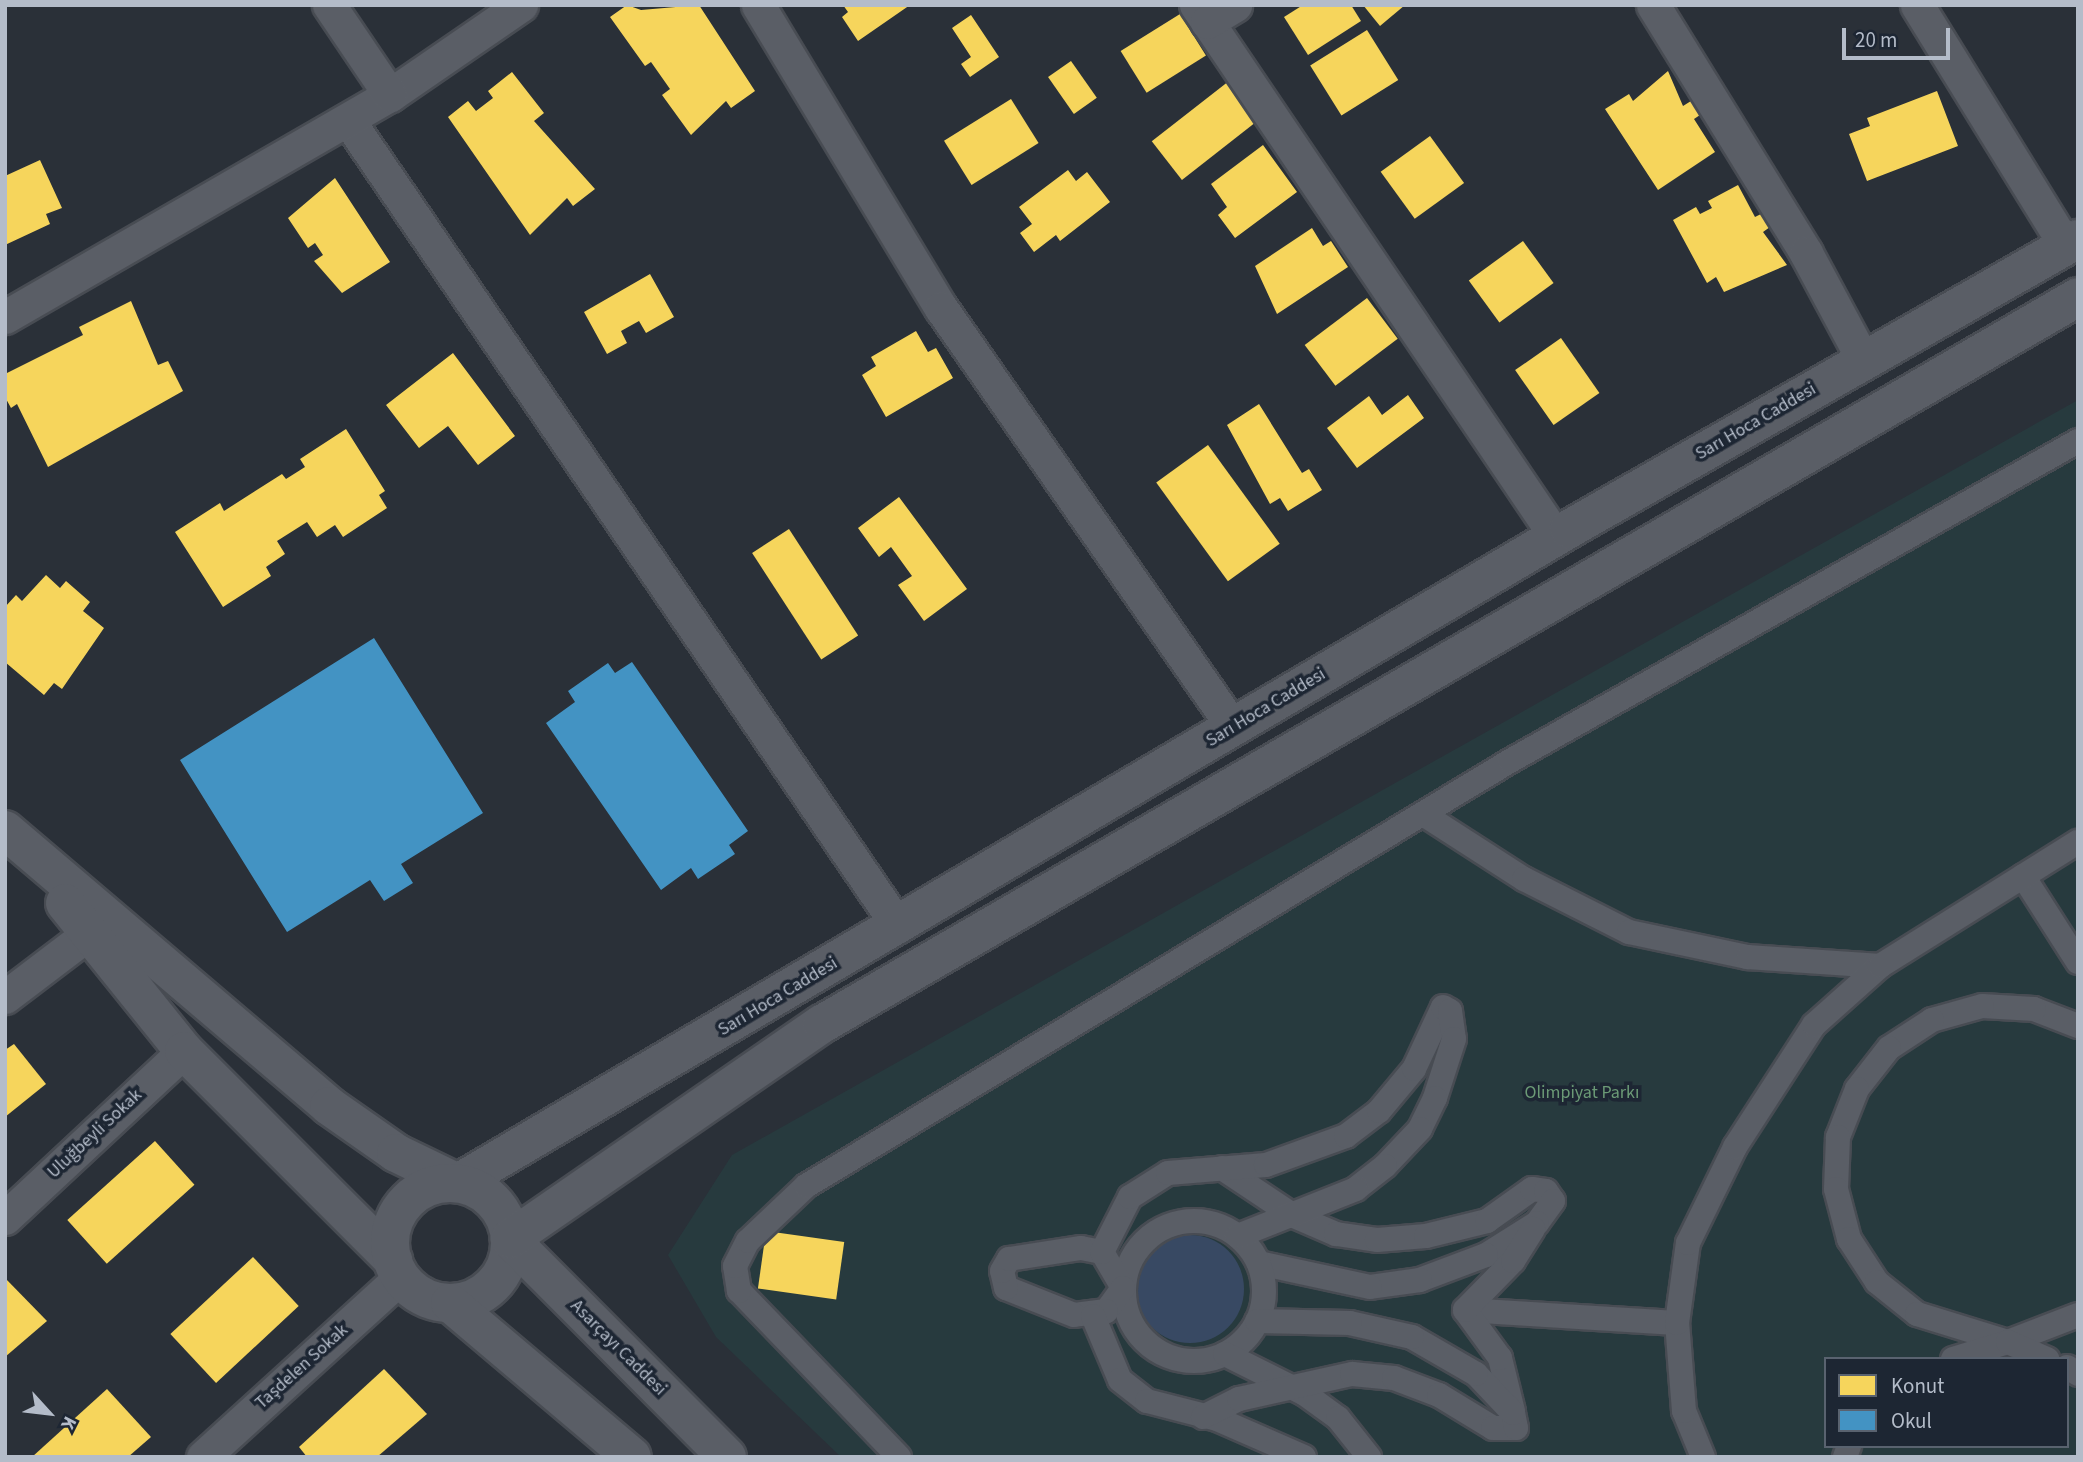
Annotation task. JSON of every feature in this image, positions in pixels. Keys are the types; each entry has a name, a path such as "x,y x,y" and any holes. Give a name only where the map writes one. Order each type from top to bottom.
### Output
{"street":[{"path":"329,5 390,95"},
{"path":"5,317 390,95 520,5"},
{"path":"758,5 941,308 1233,727"},
{"path":"1235,5 1202,14 1556,537"},
{"path":"1653,5 1807,253 1864,361"},
{"path":"1917,5 2072,242"},
{"path":"348,120 898,926"},
{"name":"Sarı Hoca Caddesi","path":"458,1183 1556,537 2072,242"},
{"path":"450,1303 494,1284 510,1239 822,1024 2078,297"},
{"path":"899,1457 739,1291 735,1266 748,1241 806,1186 1423,814 2078,441"},
{"path":"1423,814 1524,879 1629,932 1748,957 1880,966"},
{"path":"6,830 329,1106 396,1153 494,1201 510,1239"},
{"path":"6,830 184,1051 397,1268 414,1291 450,1303 632,1457"},
{"path":"1703,1457 1684,1412 1677,1323 1688,1243 1735,1147 1814,1025 1880,966 2078,842"},
{"path":"2023,876 2078,962"},
{"path":"5,997 89,933"},
{"path":"2042,1357 2008,1342 1917,1314 1877,1282 1849,1239 1836,1189 1838,1137 1857,1089 1889,1048 1933,1020 1982,1006 2034,1009 2078,1026"},
{"path":"1102,1252 1130,1197 1168,1173 1266,1165 1346,1136 1379,1111 1414,1069 1443,1007 1450,1011 1454,1040 1420,1129 1356,1189 1294,1216 1238,1236"},
{"name":"Uluğbeyli Sokak","path":"5,1217 184,1051"},
{"path":"1222,1168 1294,1216 1336,1234 1377,1240 1426,1236 1487,1221 1532,1189 1546,1191 1552,1201 1513,1261 1465,1310"},
{"path":"397,1268 390,1240 405,1204 439,1184 458,1183"},
{"path":"1209,1221 1238,1236 1259,1263 1265,1293 1257,1321 1225,1354 1192,1362 1151,1348 1126,1312 1123,1288 1128,1264 1161,1227 1209,1221"},
{"path":"1259,1263 1370,1287 1420,1280 1486,1255 1537,1223"},
{"name":"Asarçayı Caddesi","path":"510,1239 727,1457"},
{"path":"1081,1248 1102,1252 1123,1288 1106,1311 1093,1316 1016,1297 1002,1271 1009,1259 1081,1248"},
{"name":"Taşdelen Sokak","path":"203,1457 397,1268"},
{"path":"1465,1310 1677,1323"},
{"path":"1202,1417 1293,1386 1352,1374 1394,1378 1439,1395 1493,1428 1516,1428 1500,1358 1465,1310"},
{"path":"1959,1357 2078,1315"},
{"path":"1093,1316 1120,1380 1146,1401 1202,1417 1304,1457"},
{"path":"1257,1321 1350,1323 1412,1337 1476,1374 1513,1413"},
{"path":"1225,1354 1293,1386 1338,1418 1369,1457"}],"green space":[{"name":"Olimpiyat Parkı","path":"2078,400 2078,1457 841,1457 716,1337 668,1255 732,1155"}],"water":[{"path":"1190,1235 1211,1239 1228,1251 1240,1268 1244,1289 1240,1310 1228,1327 1211,1339 1190,1343 1169,1339 1152,1327 1140,1310 1136,1289 1140,1268 1152,1251 1169,1239"}],"building: Konut":[{"path":"627,5 641,10 699,5 755,91 731,108 726,101 691,135 662,95 670,89 651,62 645,66 610,17"},
{"path":"843,5 910,5 858,41 842,17 848,12"},
{"path":"1303,5 1351,5 1361,21 1308,55 1284,17"},
{"path":"1363,5 1405,5 1380,26"},
{"path":"1180,14 1206,56 1147,93 1121,51"},
{"path":"971,15 999,57 970,77 961,64 971,57 952,28"},
{"path":"1367,30 1398,80 1341,116 1310,66"},
{"path":"1071,61 1097,98 1074,114 1048,77"},
{"path":"1668,71 1683,106 1691,101 1700,115 1694,119 1715,152 1658,190 1605,109 1629,94 1633,101"},
{"path":"512,72 544,113 534,121 595,189 573,206 567,198 530,235 448,117 468,101 476,111 493,98 488,91"},
{"path":"1229,81 1259,120 1182,180 1152,141"},
{"path":"1937,91 1958,146 1867,181 1849,134 1870,126 1867,118"},
{"path":"1011,99 1039,143 972,185 944,141"},
{"path":"1430,136 1464,183 1415,219 1381,172"},
{"path":"1263,145 1297,192 1235,238 1218,215 1227,207 1211,184"},
{"path":"40,160 62,208 46,214 50,224 5,245 5,176"},
{"path":"1068,170 1076,181 1087,172 1110,202 1060,241 1056,235 1034,252 1020,233 1032,224 1019,207"},
{"path":"335,178 390,262 342,293 314,261 323,255 315,243 308,248 288,218"},
{"path":"1738,185 1755,217 1763,213 1770,227 1763,232 1787,265 1724,292 1716,277 1707,283 1673,220 1696,207 1700,214 1712,208 1708,201"},
{"path":"1312,228 1323,246 1331,241 1348,267 1277,314 1255,266"},
{"path":"1523,241 1554,283 1499,322 1469,280"},
{"path":"650,274 674,317 646,333 639,321 621,331 627,343 607,354 584,312"},
{"path":"1367,298 1398,339 1335,386 1305,345"},
{"path":"131,301 158,365 168,361 183,391 48,467 17,404 11,408 5,397 5,374 83,335 79,327"},
{"path":"916,331 928,352 936,348 953,378 886,417 862,375 876,366 871,357"},
{"path":"1561,338 1599,393 1554,425 1515,370"},
{"path":"453,353 515,436 478,465 448,426 419,448 386,405"},
{"path":"1408,395 1424,418 1357,468 1327,428 1369,396 1382,415"},
{"path":"1259,404 1302,473 1309,469 1322,490 1288,511 1280,498 1270,504 1227,425"},
{"path":"346,429 385,491 379,495 387,508 343,537 335,525 317,537 307,522 277,541 285,554 266,567 271,576 223,607 175,532 220,503 224,511 282,474 286,479 305,467 300,459"},
{"path":"1208,445 1280,544 1228,581 1156,483"},
{"path":"899,497 967,589 924,621 898,585 912,576 891,547 879,557 858,528"},
{"path":"789,529 858,636 821,659 752,553"},
{"path":"46,575 60,588 66,581 90,602 83,611 104,628 62,689 54,683 44,695 5,662 5,607 16,595 22,601"},
{"path":"14,1044 46,1084 5,1117 5,1050"},
{"path":"155,1141 194,1185 107,1264 67,1220"},
{"path":"766,1231 844,1242 836,1299 758,1288"},
{"path":"253,1257 299,1306 216,1383 170,1334"},
{"path":"5,1278 47,1321 5,1357"},
{"path":"384,1369 427,1414 377,1457 307,1457 299,1447"},
{"path":"107,1389 151,1437 128,1457 32,1457"}],"building: Okul":[{"path":"374,638 483,813 401,864 413,883 384,901 370,880 287,932 180,760"},
{"path":"632,662 748,831 729,845 735,854 698,879 691,868 661,890 546,723 575,702 568,691 608,663 615,673"}]}
